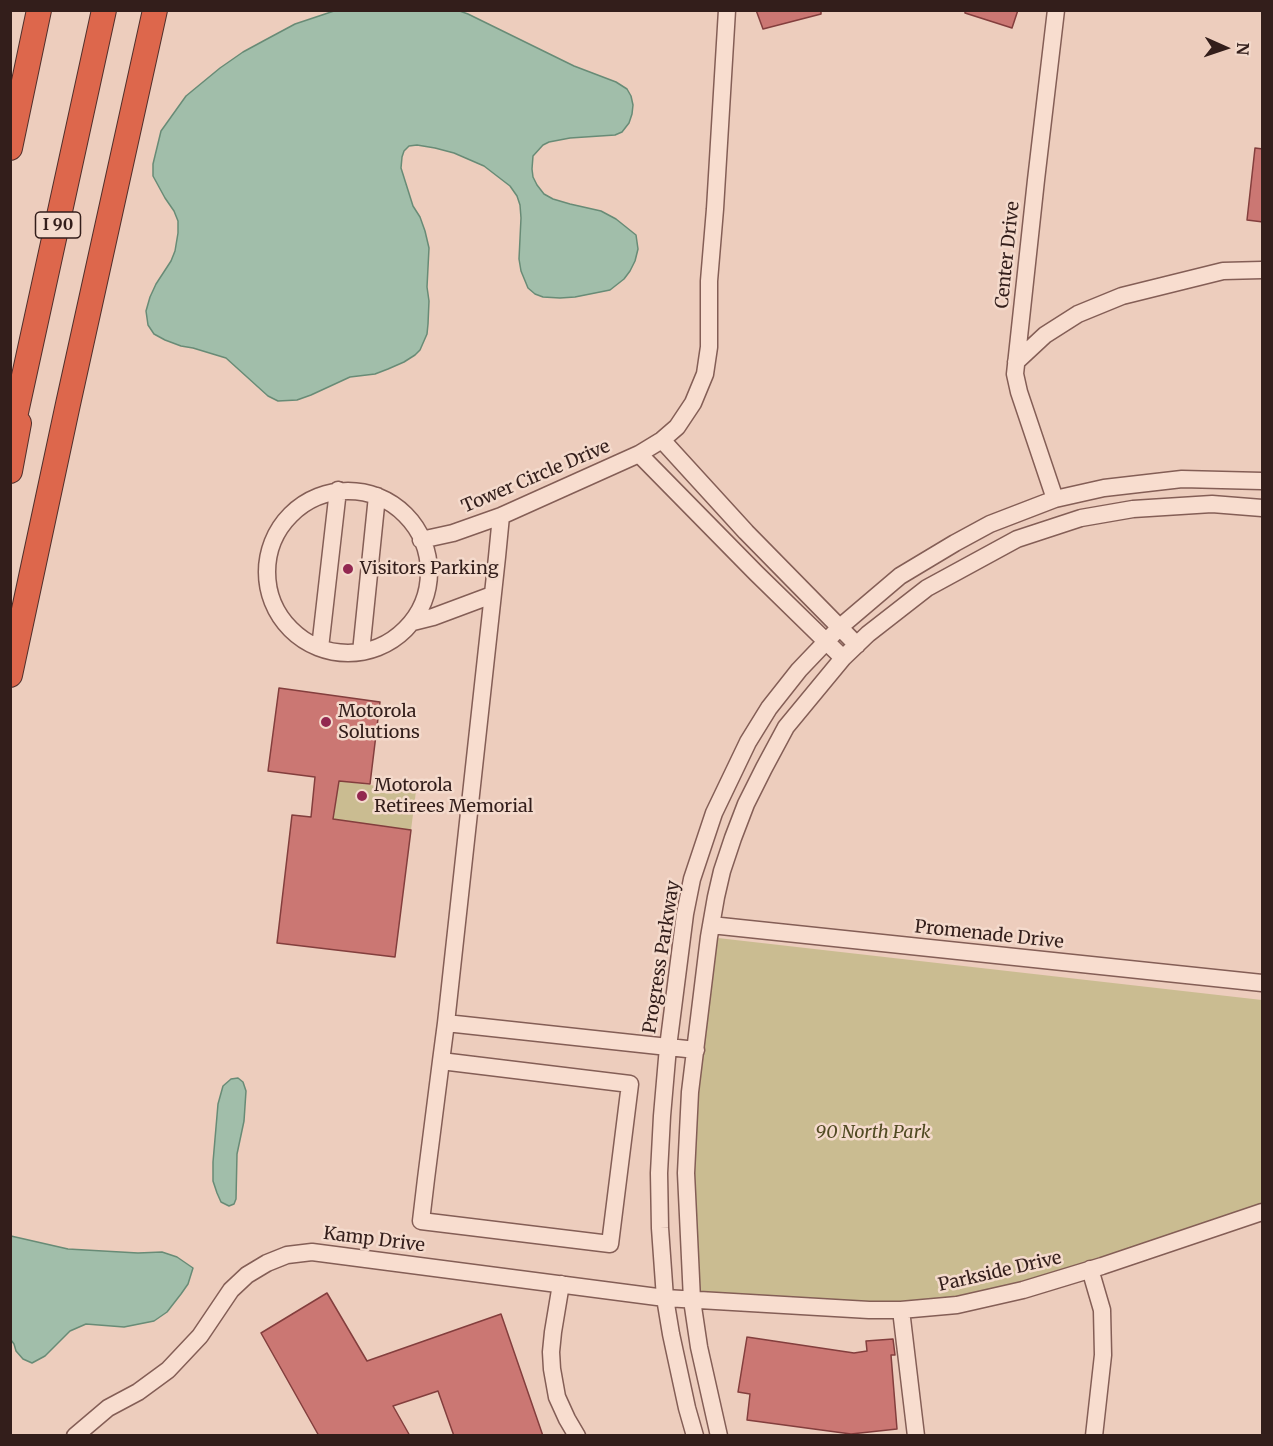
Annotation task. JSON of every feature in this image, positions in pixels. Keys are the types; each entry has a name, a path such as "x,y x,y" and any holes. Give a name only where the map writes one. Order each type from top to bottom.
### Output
{"highway":[{"path":"10,148 39,10"},
{"name":"I 90","path":"10,440 104,10"},
{"path":"10,675 155,10"},
{"path":"10,471 47,274"}],"street":[{"name":"Tower Circle Drive","path":"421,540 453,533 501,516 639,454 662,440 677,427 693,403 705,374 709,346 709,281 716,209 727,10"},
{"name":"Center Drive","path":"1055,499 1015,374 1035,180 1056,10"},
{"path":"1227,270 1263,280"},
{"path":"1016,363 1045,335 1078,314 1122,296 1227,270 1263,270"},
{"path":"662,440 746,532 857,645"},
{"path":"639,454 843,658"},
{"name":"Progress Parkway","path":"695,1436 687,1408 665,1298 659,1173 662,1116 668,1047 692,879 714,813 747,742 769,708 825,641 840,627 900,576 990,524 1055,499 1104,488 1182,478 1263,481"},
{"path":"320,648 338,490"},
{"path":"338,490 376,496 384,497 414,522 430,566 427,594 414,622 397,638 373,650 346,654 320,648 296,634 279,614 269,589 268,562 275,536 291,514 312,498 338,490"},
{"path":"361,651 376,496"},
{"path":"719,1436 699,1347 692,1300 686,1173 690,1092 711,925 722,871 746,804 786,727 843,658 868,634 927,588 1017,539 1082,518 1134,509 1212,504 1263,507"},
{"path":"441,1061 630,1084 610,1244 421,1221 441,1061 446,1023 501,516"},
{"path":"414,622 492,595"},
{"name":"Promenade Drive","path":"711,925 1263,983"},
{"path":"446,1023 696,1050"},
{"name":"Parkside Drive","path":"665,1298 869,1310 901,1310 957,1305 1023,1290 1263,1212"},
{"name":"Kamp Drive","path":"75,1436 108,1408 138,1392 168,1370 200,1336 231,1290 247,1275 287,1255 312,1252 665,1298"},
{"path":"1090,1269 1102,1310 1103,1333 1103,1355 1094,1436"},
{"path":"561,1284 553,1332 552,1369 557,1397 577,1436"},
{"path":"901,1310 916,1436"}],"green space":[{"path":"339,781 416,791 411,830 333,819"},
{"name":"90 North Park","path":"709,937 1262,1000 1262,1212 957,1305 692,1300 686,1173"}],"shaded area":[{"path":"337,10 457,10 627,89 633,105 632,114 622,132 615,135 549,142 533,156 532,169 533,177 544,194 553,199 601,211 616,219 636,235 638,249 630,271 610,290 560,298 535,294 528,288 521,271 519,259 520,205 510,186 484,166 454,153 417,145 409,146 404,151 401,168 413,206 425,231 429,248 428,324 427,334 420,350 404,362 375,374 350,377 297,400 278,401 268,396 226,358 165,340 154,334 148,325 146,311 150,297 171,261 178,233 178,221 174,211 153,176 153,164 161,131 186,96 243,52 295,24"},
{"path":"238,1078 243,1082 246,1091 244,1121 237,1154 236,1199 234,1204 229,1206 221,1202 217,1193 213,1181 213,1162 218,1104 223,1086 231,1079"},
{"path":"11,1236 68,1249 162,1252 177,1257 193,1268 188,1284 181,1294 167,1312 154,1321 124,1327 86,1324 70,1331 45,1356 32,1363 23,1359 11,1340"}],"building":[{"path":"756,10 821,10 821,14 763,29"},
{"path":"965,10 1018,10 1012,28 965,13"},
{"path":"1255,148 1263,149 1263,222 1247,220"},
{"path":"279,688 380,702 370,784 339,781 333,819 411,830 395,957 277,943 292,815 311,817 315,777 268,771"},
{"path":"327,1293 367,1361 501,1314 543,1436 454,1436 438,1391 393,1406 410,1436 319,1436 261,1333"},
{"path":"747,1337 854,1353 867,1351 866,1341 893,1339 895,1355 891,1355 897,1429 851,1434 747,1420 750,1394 738,1392"}],"place":[{"name":"Visitors Parking","path":"348,569"},
{"name":"Motorola Solutions","path":"326,722"},
{"name":"Motorola Retirees Memorial","path":"362,796"}]}
